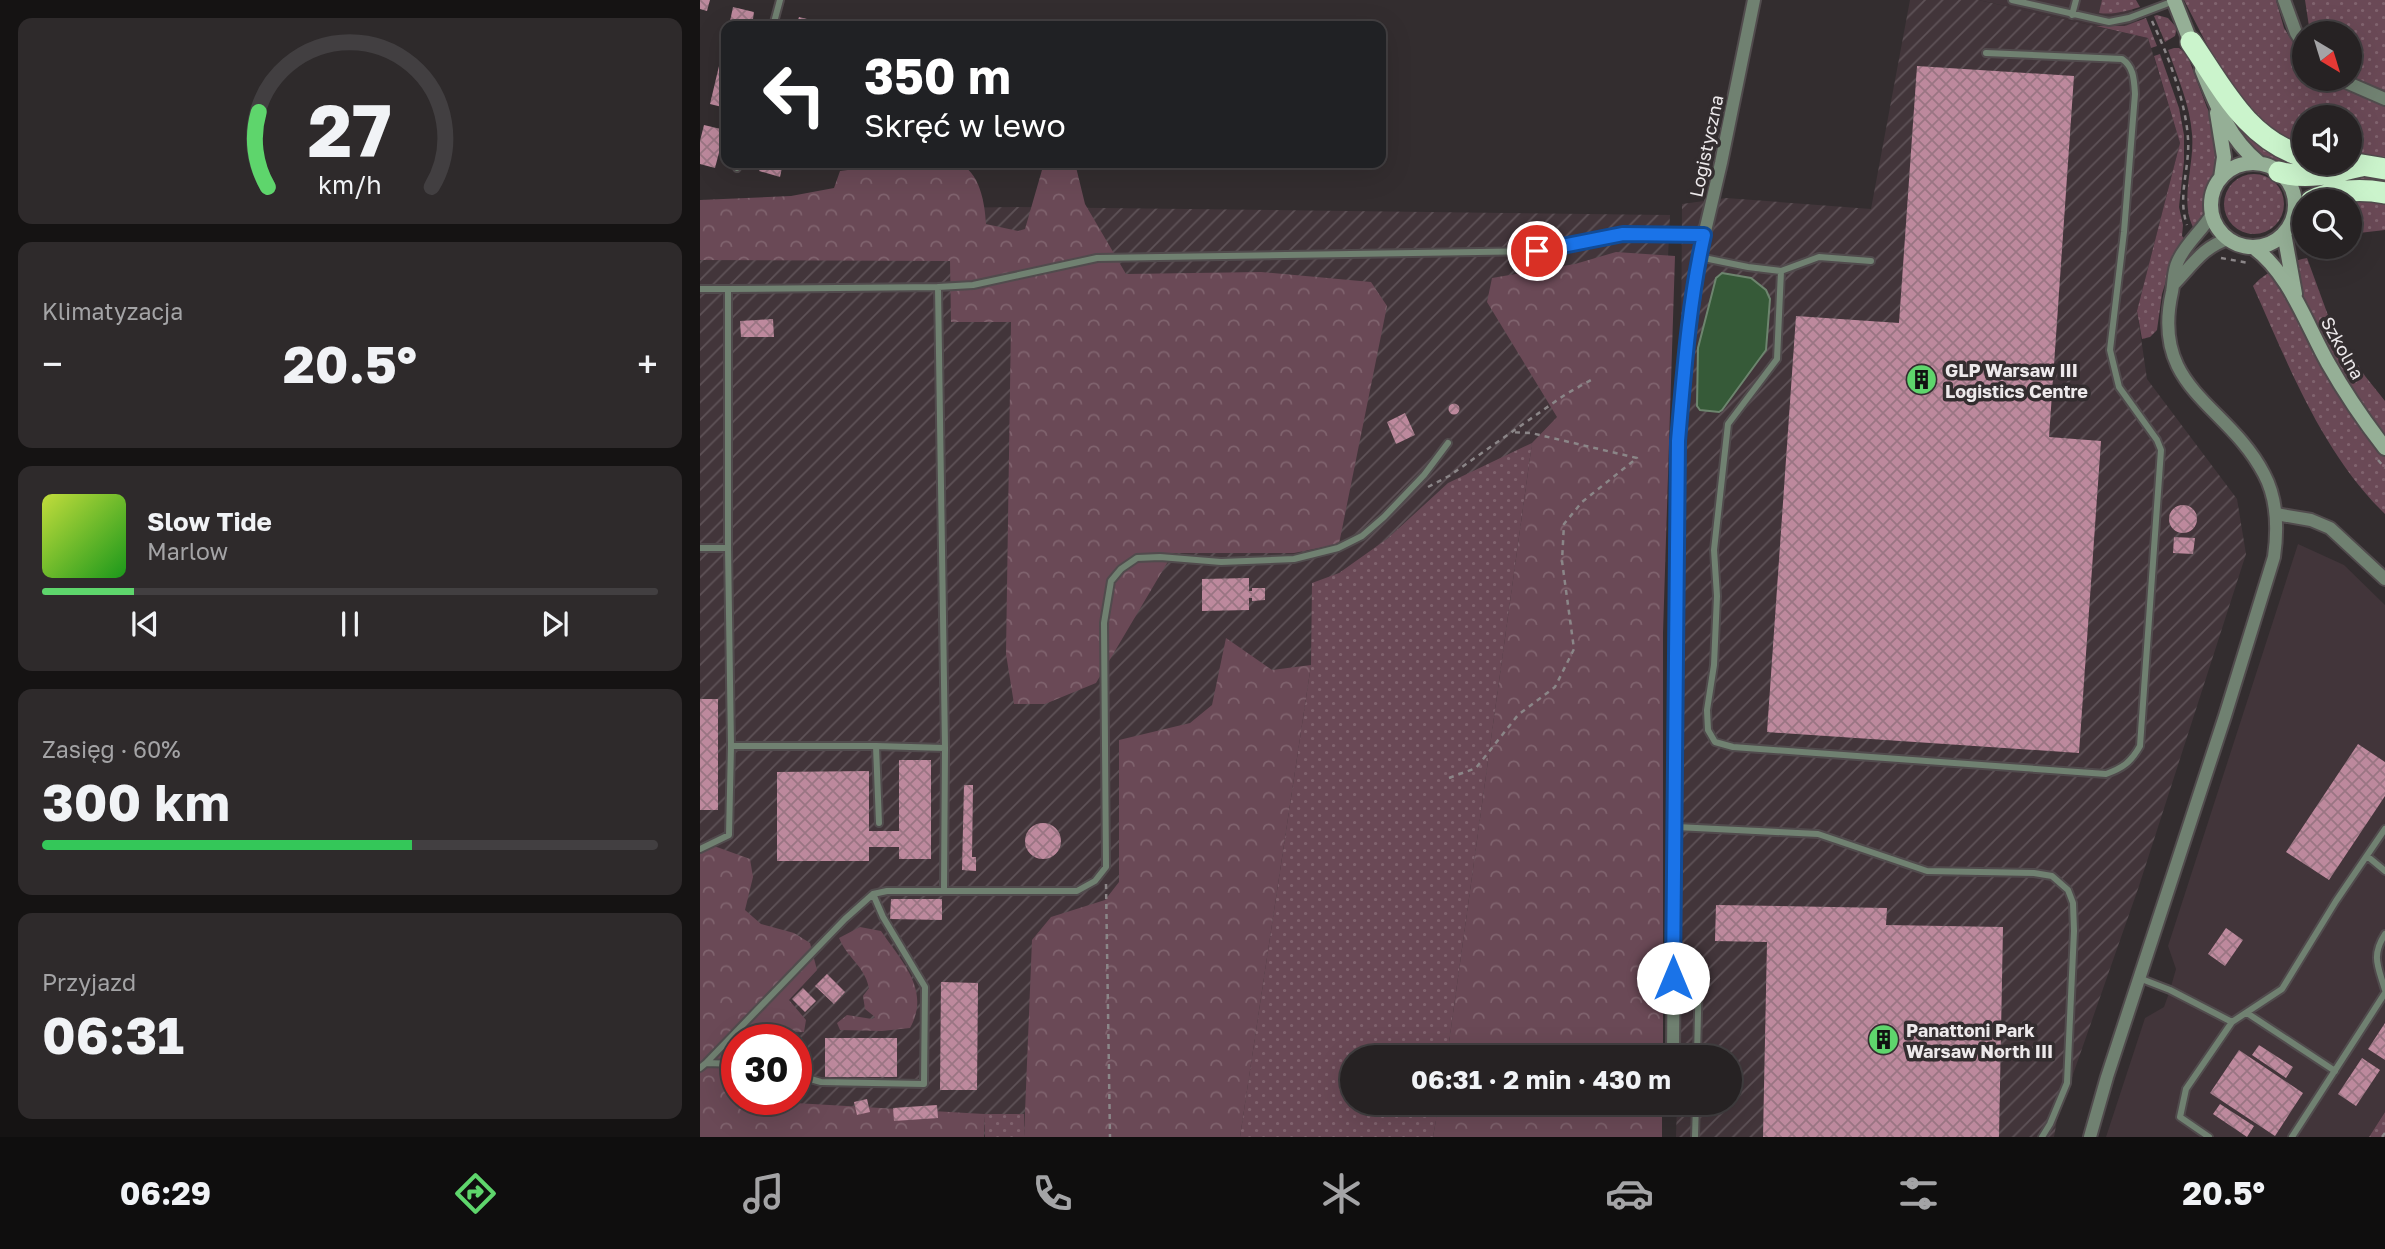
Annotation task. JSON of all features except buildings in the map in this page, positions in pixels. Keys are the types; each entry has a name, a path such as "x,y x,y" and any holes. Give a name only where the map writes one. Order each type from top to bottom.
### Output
{"highway":[{"path":"2191,42 2236,110 2270,141 2292,151"},
{"path":"2362,166 2385,169"},
{"path":"2279,172 2295,177 2316,175"},
{"path":"2362,192 2385,193"}],"street":[{"name":"Logistyczna","path":"1672,1045 1678,441 1685,360 1699,257 1754,0"},
{"path":"2174,0 2216,105 2238,144 2259,163 2279,172 2292,191"},
{"path":"2284,0 2292,21"},
{"path":"2362,89 2385,99"},
{"path":"2216,105 2224,157 2221,178 2213,195 2212,214 2221,232 2236,243 2253,247 2275,240 2292,222"},
{"path":"2221,178 2238,166 2259,163"},
{"path":"2090,1137 2274,557 2276,514 2265,474 2251,452 2193,391 2179,371 2171,351 2167,320 2177,262 2192,231 2212,214"},
{"name":"Szkolna","path":"2284,233 2296,299"},
{"path":"2173,285 2208,248 2229,239"},
{"name":"Szkolna","path":"2253,247 2267,259 2296,299 2311,332 2381,453"},
{"path":"2276,514 2311,520 2330,528 2385,579"}],"lane":[{"path":"774,21 780,0"},
{"path":"2013,0 2109,22 2120,21 2174,0"},
{"path":"2072,15 2076,0"},
{"path":"1782,271 1777,359 1728,424 1714,550 1717,596 1714,665 1707,710 1708,730 1715,742 1733,747 2106,774 2122,769 2133,759 2140,746 2161,450 2157,440 2119,387 2110,350 2125,219 2135,94 2133,75 2129,64 2122,59 1986,53"},
{"path":"700,289 937,287 973,285 1097,258 1537,251 1623,234 1704,235"},
{"path":"1699,257 1748,268 1782,271 1819,257 1871,261"},
{"path":"937,287 946,748 944,891"},
{"path":"700,849 729,835 731,746 728,289"},
{"path":"700,1068 845,919 873,894 887,891 1077,891 1096,881 1106,867 1104,623 1111,581 1121,569 1137,558 1221,562 1294,559 1338,548 1362,536 1397,503 1424,475 1448,443"},
{"path":"700,548 728,548"},
{"path":"731,746 946,748"},
{"path":"876,747 879,824"},
{"path":"1674,827 1818,834 1927,872 2034,873 2053,876 2068,890 2073,903 2073,945 2067,1083 2042,1137"},
{"path":"2209,1137 2180,1117 2186,1089 2232,1022 2282,989 2385,829"},
{"path":"2367,856 2385,871"},
{"path":"812,1079 821,1082 924,1084 925,987 883,917 873,894"},
{"path":"2292,1137 2385,992 2375,957 2378,944 2385,934"},
{"path":"1697,1045 1699,969"},
{"path":"2139,978 2170,990 2232,1022"},
{"path":"2247,1013 2335,1070"},
{"path":"706,1063 721,1063"},
{"path":"1695,1137 1696,1115"}],"path":[{"path":"2147,11 2185,115 2188,150 2182,208 2192,231"},
{"path":"2208,248 2224,259 2254,265"},
{"path":"1397,503 1449,476 1591,380"},
{"path":"1449,778 1476,768 1518,715 1555,687 1574,649 1562,561 1564,524 1582,502 1637,458 1531,433 1511,432"},
{"path":"2381,453 2385,468"},
{"path":"1106,867 1110,1137"}],"shaded area":[{"path":"1910,0 1978,0 2148,38 2180,143 2137,311 2147,379 2237,499 2246,554 2139,886 2057,1120 2054,1137 1676,1137 1677,1115 1742,1115 1742,1045 1677,1045 1682,204 1726,198 1871,209"},
{"path":"1978,0 2128,0 2145,37"},
{"path":"1018,207 1670,215 1631,1045 1340,1045 1340,1115 1628,1115 1627,1137 700,1137 700,211"},
{"path":"1722,273 1751,278 1766,290 1770,299 1766,350 1719,412 1700,410 1697,406 1698,348 1716,278"},
{"path":"2298,544 2344,565 2385,605 2385,1112 2369,1137 2106,1137 2145,1018 2164,1007 2170,990 2176,969 2168,946"}],"green space":[{"path":"2102,0 2136,0 2140,7 2115,13 2099,13"},
{"path":"2184,0 2276,0 2284,28 2292,41 2292,91 2362,91 2362,21 2308,21 2305,0 2385,0 2385,230 2362,233 2362,189 2343,189 2335,175 2362,175 2362,105 2292,105 2292,143 2264,129 2222,74"},
{"path":"2154,16 2168,18 2177,28 2175,36 2165,42"},
{"path":"2146,18 2157,46 2151,48 2148,38 2096,26 2125,26"},
{"path":"2174,48 2187,54 2209,113 2219,155 2217,170 2207,190 2204,217 2195,231 2190,220 2187,196 2192,146 2191,123 2168,50"},
{"path":"2160,54 2179,108 2184,135 2179,207 2183,225 2182,236 2187,241 2167,278 2157,330 2150,337 2142,339 2137,311 2180,143 2154,56"},
{"path":"2227,109 2292,152 2292,164 2279,162 2256,152 2246,142"},
{"path":"863,168 966,168 980,189 986,224 1018,231 1025,229 1042,170 1076,168 1085,204 1126,274 1261,272 1371,282 1387,306 1339,544 1294,553 1173,553 1096,683 1045,704 1014,704 1006,654 1011,322 951,322 950,261 700,260 700,200 791,196 834,188 840,171"},
{"path":"2254,174 2271,179 2279,187 2284,204 2279,221 2271,229 2254,234 2237,229 2229,221 2224,204 2229,187 2237,179"},
{"path":"1616,252 1675,256 1663,633 1663,1045 1449,1045 1532,443 1557,417 1487,302 1492,278 1575,264"},
{"path":"2307,259 2329,318 2365,376 2385,401 2385,514 2342,463 2325,435 2294,377 2253,286 2264,276 2293,262"},
{"path":"1532,443 1449,1045 1340,1045 1340,1115 1437,1115 1433,1137 1240,1137 1311,665 1312,583 1339,573 1387,539 1448,483"},
{"path":"1226,638 1272,670 1311,665 1240,1137 1024,1137 1032,940 1051,917 1105,900 1119,882 1119,740 1190,723 1212,705"},
{"path":"714,846 750,859 753,877 745,910 761,924 794,933 810,943 817,970 789,1000 806,1020 805,1024 721,1024 721,1115 812,1115 812,1104 984,1114 984,1137 700,1137 700,853"},
{"path":"860,927 881,931 911,977 917,1001 916,1014 910,1028 882,1031 840,1030 837,1023 847,1015 872,1019 875,1017 865,1009 863,996 869,988 867,980 839,938"},
{"path":"2385,1112 2385,1137 2369,1137"},
{"path":"984,1114 1024,1114 1024,1137 985,1137"},
{"path":"1437,1115 1662,1115 1662,1137 1433,1137"}],"place":[{"name":"GLP Warsaw III Logistics Centre","path":"1922,380"},
{"name":"Panattoni Park Warsaw North III","path":"1883,1040"}],"route":[{"path":"1537,251 1623,234 1704,235 1685,360 1678,441 1673,978"}]}
